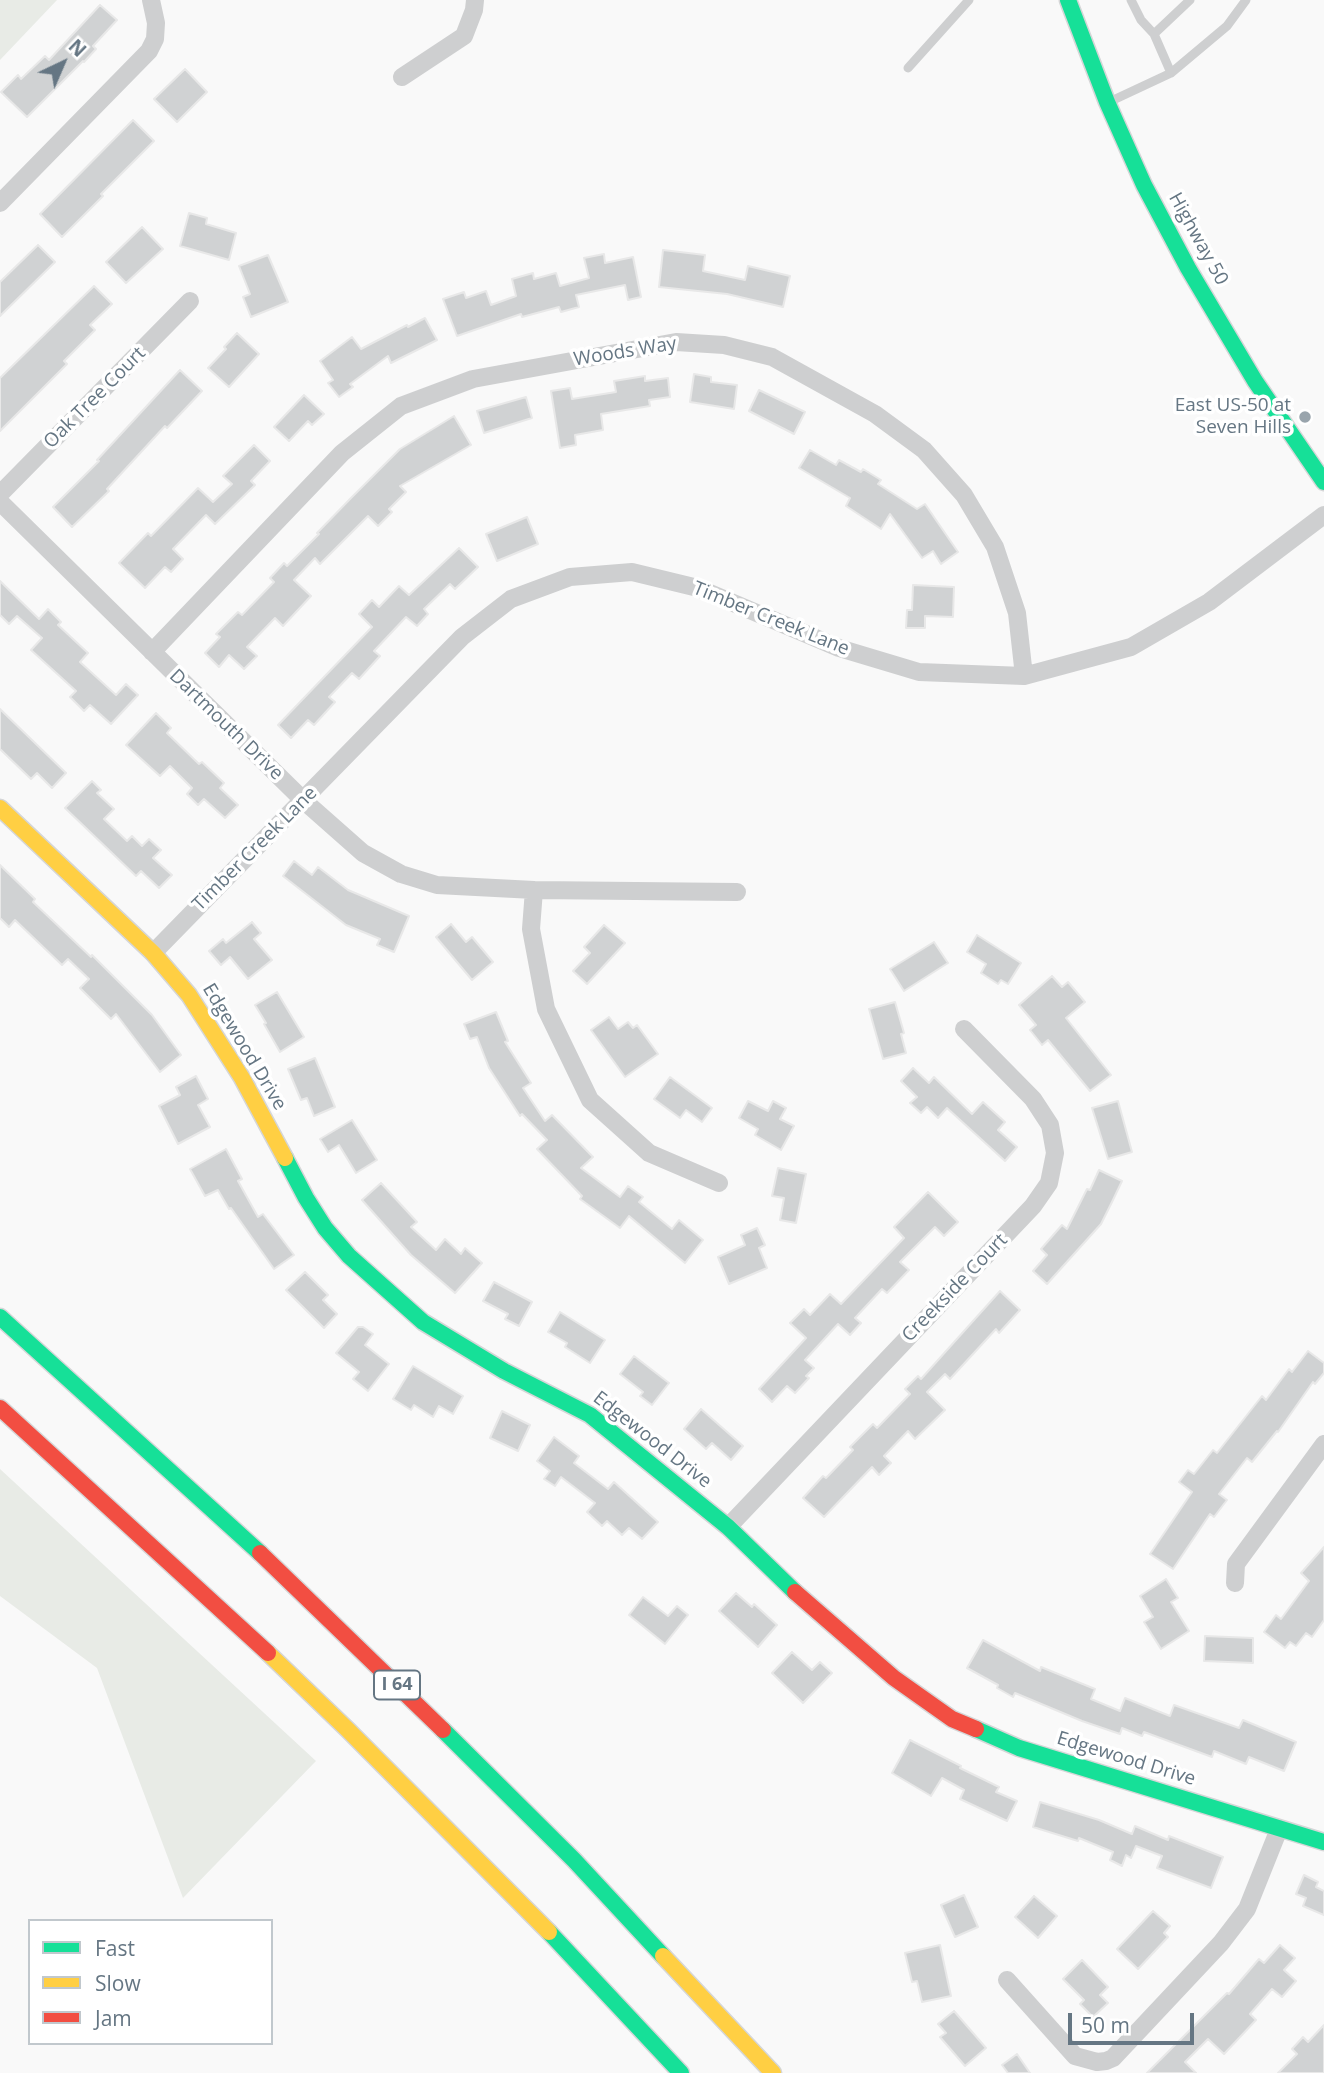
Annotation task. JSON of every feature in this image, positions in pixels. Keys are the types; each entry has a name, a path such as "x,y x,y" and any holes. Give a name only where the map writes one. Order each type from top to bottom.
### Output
{"main road":[{"name":"Highway 50","path":"1068,0 1107,102 1144,185 1188,268 1255,381 1324,482"},
{"name":"Edgewood Drive","path":"0,808 153,953 189,995 242,1078 325,1228 349,1256 423,1322 504,1371 590,1415 728,1527 796,1593 894,1678 952,1718 1019,1748 1324,1842"},
{"name":"I 64","path":"0,1317 283,1574 508,1793 593,1879 773,2073"},
{"path":"0,1408 241,1628 348,1730 556,1939 681,2073"},
{"path":"252,1660 348,1730"}],"street":[{"path":"0,204 149,51 155,39 156,23 151,0"},
{"path":"402,77 464,36 475,0"},
{"name":"Oak Tree Court","path":"0,494 190,301"},
{"name":"Woods Way","path":"152,652 342,453 401,406 473,379 676,342 724,345 772,357 875,414 924,450 964,495 995,547 1017,613 1024,676"},
{"name":"Dartmouth Drive","path":"0,502 303,800 363,853 401,874 437,885 534,890 737,892"},
{"name":"Timber Creek Lane","path":"153,953 462,638 511,599 570,577 632,572 698,588 839,648 919,672 1024,676 1130,647 1209,602 1324,515"},
{"path":"534,890 531,929 546,1009 590,1100 649,1153 719,1183"},
{"name":"Creekside Court","path":"728,1527 1034,1206 1049,1183 1055,1153 1050,1125 1032,1099 964,1029"},
{"path":"1236,1583 1236,1564 1324,1444"},
{"path":"1007,1980 1075,2064 1106,2061 1118,2052 1222,1943 1247,1909 1279,1829"},
{"path":"1116,2073 1118,2052"}],"lane":[{"path":"908,68 969,0"},
{"path":"1130,0 1140,20 1154,34 1171,74"},
{"path":"1154,34 1190,0"},
{"path":"1107,102 1171,74 1227,26 1246,0"}],"shaded area":[{"path":"0,0 57,0 0,60"},
{"path":"0,1469 316,1761 183,1898 97,1668 0,1596"}],"building":[{"path":"100,5 117,20 93,46 96,49 84,62 27,117 1,92 18,75 21,79 45,56 49,60"},
{"path":"185,69 207,92 177,122 154,99"},
{"path":"133,120 154,141 62,237 40,214"},
{"path":"189,213 207,218 206,224 236,233 229,260 180,246"},
{"path":"142,227 163,249 126,283 106,262"},
{"path":"38,245 55,262 0,316 0,282"},
{"path":"663,250 705,255 703,271 745,280 748,266 790,276 783,307 727,294 659,287"},
{"path":"604,254 605,263 633,257 641,297 628,300 625,285 576,295 579,307 561,312 559,307 522,317 521,314 457,336 443,299 464,292 466,298 486,291 491,305 516,296 512,279 533,273 534,279 556,273 560,286 589,278 584,258"},
{"path":"268,255 288,302 251,317 243,297 250,294 239,266"},
{"path":"94,286 112,304 90,325 95,330 64,361 67,364 0,431 0,378"},
{"path":"425,318 437,340 391,363 388,356 350,384 353,387 339,397 328,383 333,380 320,361 352,337 361,349"},
{"path":"237,333 259,354 229,387 208,368"},
{"path":"180,370 202,391 167,428 165,426 107,489 109,491 72,527 53,507 99,461 97,460"},
{"path":"694,374 711,377 711,382 737,385 734,409 690,402"},
{"path":"645,376 645,381 668,378 670,397 649,400 650,406 601,414 603,430 575,435 576,445 560,448 551,391 570,388 572,399 616,392 614,381"},
{"path":"759,390 805,412 794,434 749,411"},
{"path":"304,395 324,414 312,425 308,421 289,441 274,427"},
{"path":"526,397 532,418 484,433 477,411"},
{"path":"454,416 471,445 400,486 406,492 389,509 392,512 378,526 368,516 320,564 315,558 294,580 311,596 283,626 275,618 247,647 257,656 244,669 229,655 219,667 205,653 220,637 216,634 238,612 242,615 274,582 270,578 284,563 287,566 400,449"},
{"path":"254,445 270,461 251,481 255,485 215,524 206,515 173,549 183,559 171,572 165,567 145,588 119,563 148,533 151,536 198,488 213,502 232,484 223,476"},
{"path":"810,450 836,465 839,460 861,472 863,469 881,480 878,484 917,509 925,504 958,552 941,564 933,551 922,558 890,514 881,529 846,506 850,498 799,468"},
{"path":"527,517 538,544 497,561 486,534"},
{"path":"459,548 478,567 455,589 450,584 424,609 428,614 417,626 406,617 374,651 380,656 359,679 352,673 329,697 335,702 314,725 308,720 291,738 278,725 372,627 359,614 372,600 379,607 399,586 409,595"},
{"path":"0,581 39,619 48,609 61,622 58,625 88,653 80,662 116,695 126,684 138,695 111,724 90,705 84,711 70,697 76,691 31,650 42,638 17,616 9,624 0,615"},
{"path":"913,585 954,587 953,617 925,616 925,628 906,628 907,610 912,610"},
{"path":"0,709 66,773 52,788 37,773 31,779 0,749"},
{"path":"156,713 171,728 167,733 199,764 202,762 224,783 220,788 238,805 225,818 204,799 198,805 187,794 192,788 170,766 160,776 126,745"},
{"path":"92,781 101,790 97,793 114,809 104,819 127,841 132,836 142,846 149,839 161,850 153,858 172,875 159,888 141,871 136,876 65,808"},
{"path":"294,861 312,875 318,867 348,890 409,916 394,952 377,945 380,939 346,925 283,876"},
{"path":"0,865 35,899 33,902 91,957 92,955 152,1015 181,1055 160,1072 116,1014 111,1019 80,988 89,979 68,959 62,965 15,920 9,927 0,918"},
{"path":"252,922 261,933 254,939 272,960 248,979 230,957 221,965 209,951 223,939 226,943"},
{"path":"451,924 466,942 472,937 493,962 472,980 436,937"},
{"path":"604,925 625,943 587,984 573,971 590,953 584,947"},
{"path":"977,935 1021,963 1008,984 1001,980 998,984 981,973 986,964 967,952"},
{"path":"934,942 948,963 904,991 890,969"},
{"path":"1052,976 1062,987 1068,982 1085,1002 1066,1018 1111,1075 1090,1091 1048,1040 1042,1045 1030,1030 1036,1025 1019,1005"},
{"path":"277,992 304,1037 280,1052 255,1005"},
{"path":"895,1002 904,1033 901,1034 906,1053 883,1059 869,1009"},
{"path":"496,1012 508,1041 505,1042 531,1083 523,1088 545,1121 552,1115 593,1157 581,1168 620,1197 628,1186 643,1197 639,1202 672,1229 679,1220 703,1240 685,1263 629,1216 620,1228 580,1199 582,1196 537,1149 547,1140 522,1114 520,1116 489,1068 477,1037 470,1039 464,1024"},
{"path":"609,1017 618,1029 628,1022 633,1028 637,1025 658,1054 625,1077 591,1030"},
{"path":"315,1058 335,1107 314,1116 307,1098 301,1100 288,1069"},
{"path":"913,1068 929,1083 934,1077 972,1114 983,1102 1005,1122 998,1130 1017,1147 1005,1161 947,1108 938,1118 927,1107 921,1113 910,1103 917,1097 901,1081"},
{"path":"196,1076 208,1099 198,1105 210,1127 178,1144 159,1106 180,1095 176,1087"},
{"path":"670,1077 712,1108 702,1122 686,1110 680,1118 654,1099"},
{"path":"748,1101 768,1111 773,1101 786,1108 780,1119 794,1126 781,1150 755,1135 758,1129 739,1118"},
{"path":"1118,1101 1132,1152 1108,1159 1092,1108"},
{"path":"352,1120 377,1160 356,1173 339,1145 328,1152 320,1139"},
{"path":"226,1149 242,1179 238,1181 258,1217 263,1214 294,1255 274,1269 218,1190 205,1196 190,1169"},
{"path":"778,1168 806,1174 796,1223 780,1220 784,1198 772,1196"},
{"path":"1099,1170 1122,1181 1101,1224 1047,1284 1033,1271 1047,1255 1041,1249 1062,1225 1067,1229"},
{"path":"381,1183 417,1222 411,1227 436,1250 445,1239 461,1254 465,1248 482,1263 455,1293 411,1255 362,1200"},
{"path":"928,1192 958,1222 944,1236 935,1227 900,1262 909,1270 887,1293 882,1289 855,1318 861,1323 850,1335 838,1324 805,1360 814,1368 806,1376 809,1378 795,1393 787,1386 772,1402 759,1389 806,1338 790,1323 804,1309 810,1315 830,1294 841,1304 904,1238 894,1227"},
{"path":"757,1228 765,1245 759,1248 767,1268 729,1284 718,1257 745,1245 741,1235"},
{"path":"305,1272 328,1295 323,1300 337,1314 324,1328 286,1290"},
{"path":"494,1282 532,1302 519,1326 505,1319 508,1314 483,1301"},
{"path":"1000,1291 1020,1310 999,1333 996,1329 950,1379 945,1374 927,1392 945,1410 915,1439 908,1431 884,1456 891,1463 879,1475 872,1467 824,1517 803,1498 853,1450 850,1447 873,1424 877,1428 910,1394 905,1389 918,1376 921,1379"},
{"path":"560,1312 605,1340 590,1363 565,1347 567,1343 548,1332"},
{"path":"358,1327 363,1327 373,1334 365,1345 389,1364 368,1391 353,1379 359,1372 336,1353"},
{"path":"1308,1351 1324,1363 1324,1373 1315,1384 1313,1382 1278,1432 1252,1462 1247,1458 1219,1494 1227,1500 1214,1517 1210,1514 1173,1569 1150,1554 1192,1492 1179,1482 1188,1470 1194,1474 1213,1450 1217,1453 1262,1396 1266,1400 1289,1369 1292,1372"},
{"path":"634,1356 669,1383 652,1405 640,1396 643,1392 620,1374"},
{"path":"413,1366 463,1396 453,1414 439,1406 433,1417 414,1405 411,1410 393,1399"},
{"path":"701,1409 743,1446 731,1460 712,1443 706,1449 684,1429"},
{"path":"502,1411 530,1425 518,1451 490,1438"},
{"path":"554,1437 579,1456 574,1463 608,1489 614,1482 658,1522 642,1539 629,1528 622,1535 607,1521 602,1526 587,1512 595,1503 561,1477 555,1486 544,1479 550,1471 537,1461"},
{"path":"1324,1547 1324,1620 1312,1637 1306,1633 1296,1646 1290,1642 1285,1648 1264,1632 1276,1615 1281,1619 1309,1581 1301,1573"},
{"path":"1166,1579 1178,1598 1171,1602 1189,1631 1161,1649 1144,1622 1153,1617 1140,1596"},
{"path":"736,1593 752,1607 754,1604 777,1625 758,1647 719,1611"},
{"path":"643,1597 668,1616 677,1606 688,1615 665,1644 629,1615"},
{"path":"1205,1636 1253,1638 1253,1663 1204,1661"},
{"path":"983,1640 1040,1671 1041,1667 1095,1689 1091,1699 1120,1711 1125,1698 1170,1716 1174,1705 1239,1728 1243,1720 1296,1742 1284,1771 1249,1757 1246,1764 1214,1751 1212,1757 1144,1732 1142,1736 1122,1728 1120,1734 1015,1693 1013,1697 997,1688 998,1685 967,1668"},
{"path":"792,1652 812,1670 820,1662 832,1673 803,1703 772,1673"},
{"path":"910,1740 999,1787 996,1792 1017,1801 1007,1821 960,1799 964,1790 942,1778 931,1796 892,1773"},
{"path":"1040,1802 1099,1820 1132,1834 1135,1826 1168,1840 1169,1836 1223,1857 1211,1888 1157,1868 1162,1856 1136,1846 1131,1858 1126,1855 1122,1866 1110,1860 1113,1852 1079,1838 1078,1841 1033,1827"},
{"path":"1304,1875 1318,1882 1316,1887 1324,1891 1324,1915 1303,1906 1306,1898 1296,1894"},
{"path":"964,1895 978,1927 955,1937 941,1905"},
{"path":"1034,1896 1057,1916 1038,1938 1015,1917"},
{"path":"1153,1911 1170,1926 1164,1933 1168,1937 1138,1969 1117,1949"},
{"path":"940,1945 951,1996 922,2002 917,1981 912,1982 905,1953"},
{"path":"1280,1945 1295,1958 1284,1970 1296,1981 1282,1997 1272,1989 1250,2014 1256,2020 1224,2054 1208,2039 1185,2062 1196,2073 1147,2073 1227,1993 1229,1994 1259,1959 1264,1963"},
{"path":"1082,1960 1108,1987 1100,1995 1108,2003 1093,2017 1080,2004 1084,2000 1063,1979"},
{"path":"954,2011 986,2048 965,2066 940,2037 946,2033 938,2024"},
{"path":"1324,2025 1324,2073 1278,2073 1297,2054 1292,2049 1303,2037 1308,2042"},
{"path":"1017,2054 1030,2073 1008,2073 1002,2065"}],"traffic: fast":[{"path":"1068,0 1107,102 1144,185 1188,268 1255,381 1324,482"},
{"path":"285,1158 325,1228 349,1256 423,1322 504,1371 590,1415 728,1527 795,1592"},
{"path":"0,1317 260,1553"},
{"path":"976,1729 1019,1748 1324,1842"},
{"path":"443,1730 574,1860 663,1956"},
{"path":"549,1932 681,2073"}],"traffic: slow":[{"path":"0,808 153,953 189,995 242,1078 285,1158"},
{"path":"268,1653 549,1932"},
{"path":"663,1956 773,2073"}],"traffic: jam":[{"path":"0,1408 268,1653"},
{"path":"260,1553 443,1730"},
{"path":"795,1592 894,1678 952,1719 976,1729"}],"place":[{"name":"East US-50 at Seven Hills","path":"1305,417"}]}
